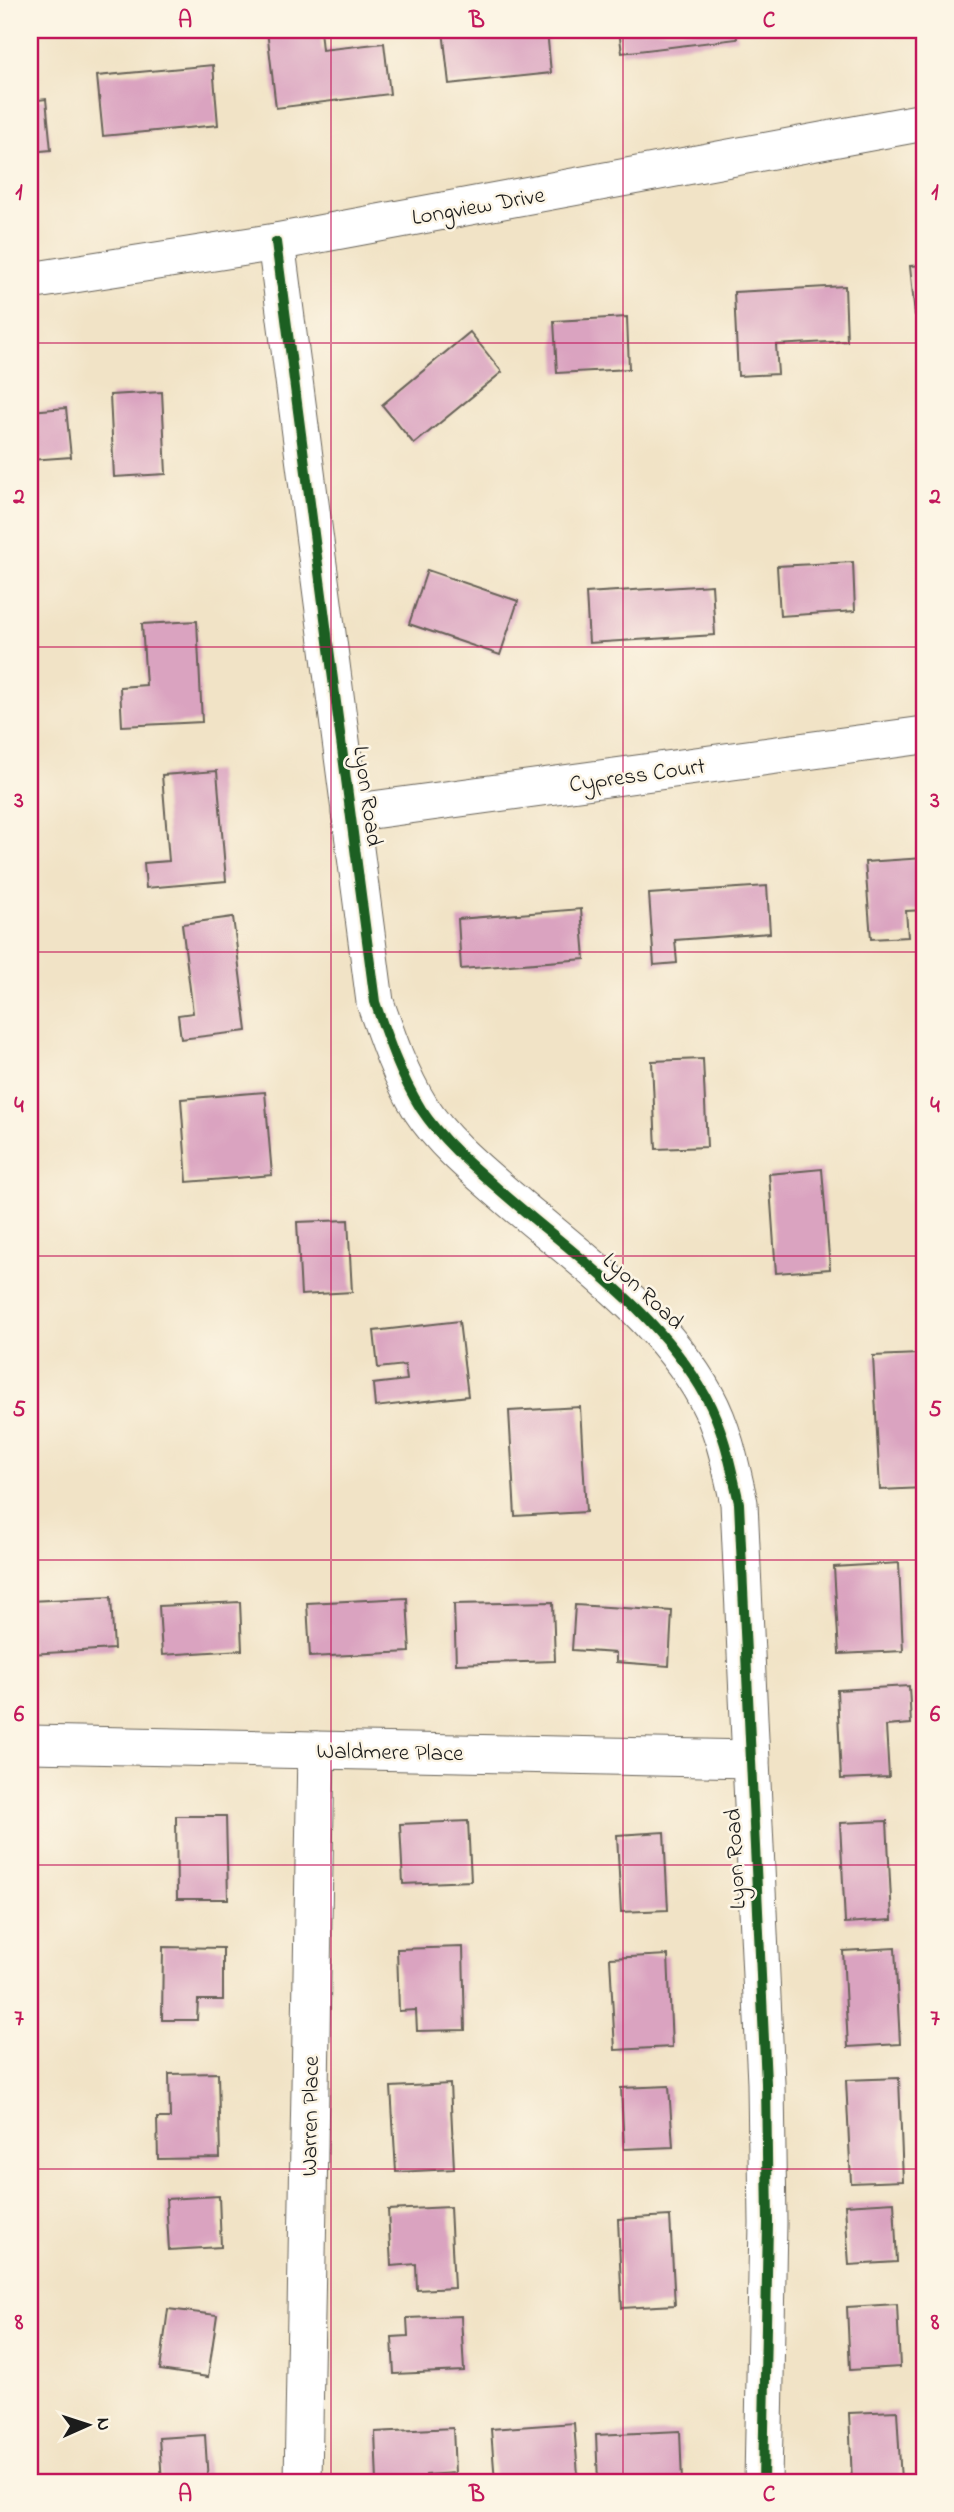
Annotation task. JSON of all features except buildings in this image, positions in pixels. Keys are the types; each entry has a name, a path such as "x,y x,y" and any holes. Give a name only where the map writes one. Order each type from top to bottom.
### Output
{"street":[{"name":"Longview Drive","path":"30,281 276,242 924,122"},
{"name":"Lyon Road","path":"276,242 376,1002 394,1059 422,1110 460,1155 650,1319 682,1357 707,1399 728,1450 738,1503 766,2083 768,2223 763,2482"},
{"name":"Cypress Court","path":"350,813 924,735"},
{"name":"Waldmere Place","path":"30,1744 751,1759"},
{"name":"Warren Place","path":"303,2482 316,1750"}],"cycle path":[{"path":"276,242 375,1002 385,1030 414,1096 440,1134 462,1157 591,1266 643,1314 688,1367 718,1422 739,1503 766,2083 768,2223 763,2482"}]}
